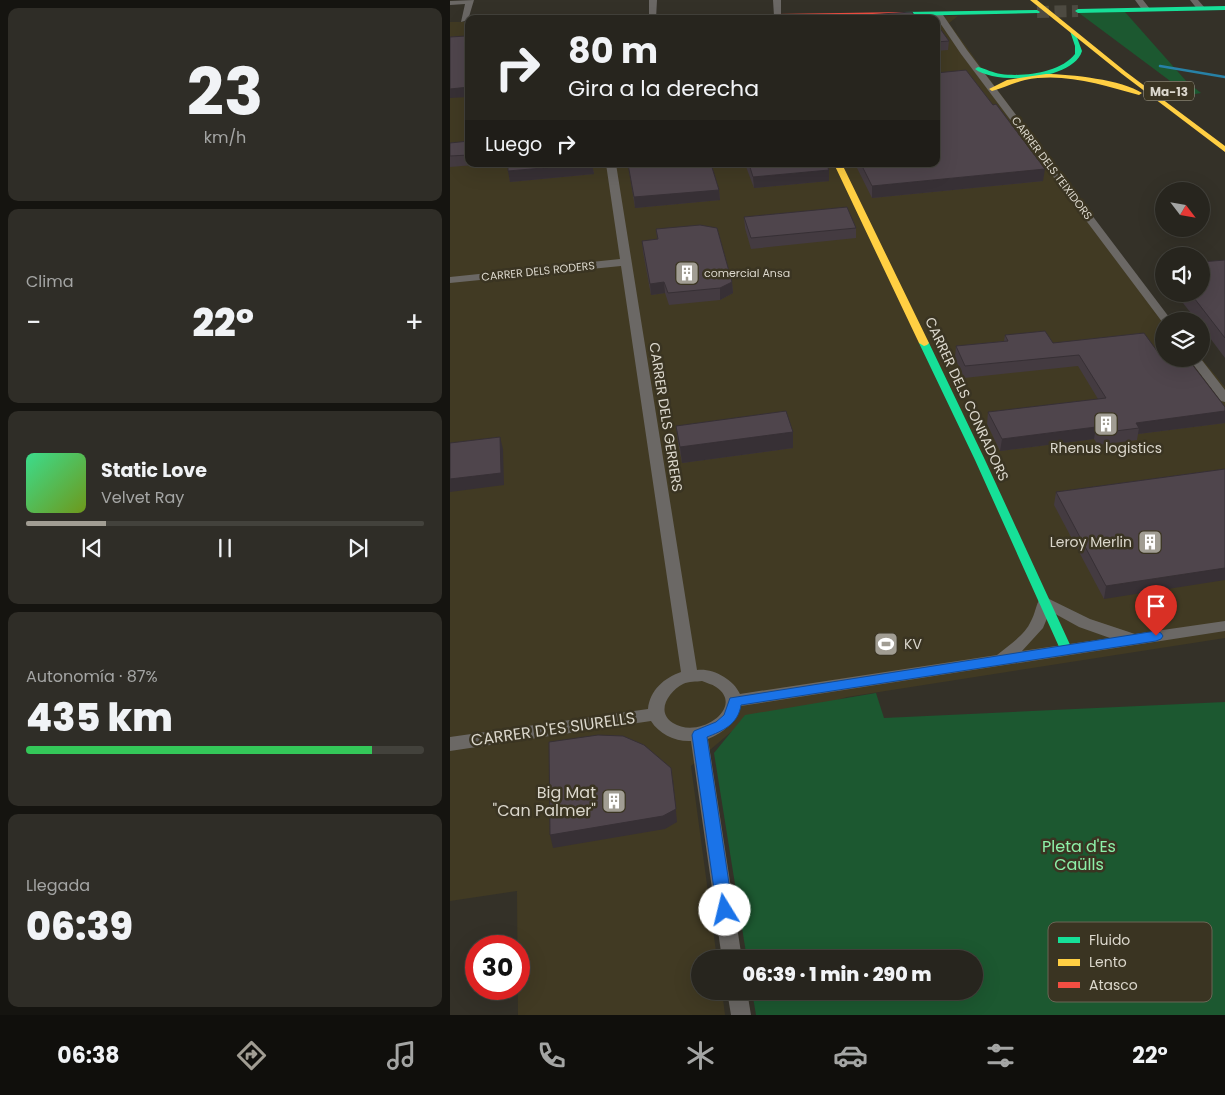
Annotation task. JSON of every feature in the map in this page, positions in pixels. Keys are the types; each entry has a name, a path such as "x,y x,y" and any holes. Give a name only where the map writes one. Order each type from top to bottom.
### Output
{"main road":[{"name":"Ma-13","path":"1034,0 1072,32 1225,150"},
{"path":"1075,15 1143,5 1198,4 1225,8"},
{"path":"885,15 1037,12"},
{"path":"978,70 1008,76 1039,73 1065,66 1074,61 1078,55 1078,48 1072,32"},
{"path":"992,89 1005,81 1016,79 1076,78 1116,85 1165,104"},
{"name":"CARRER DELS CONRADORS","path":"839,167 980,460 1066,649"}],"street":[{"path":"654,0 654,15"},
{"path":"773,15 777,0"},
{"path":"450,3 470,1 463,20"},
{"name":"CARRER DELS TEIXIDORS","path":"941,14 978,70 1160,312"},
{"name":"CARRER DELS GERRERS","path":"611,167 690,676"},
{"name":"CARRER DELS RODERS","path":"450,280 627,262"},
{"path":"1201,367 1225,398"},
{"path":"1003,659 1025,640 1038,624 1045,602 1082,624 1103,632 1139,639"},
{"path":"734,701 1225,626"},
{"path":"703,675 715,678 725,684 732,692 734,701 733,710 725,722 711,732 699,735 687,735 672,731 660,722 656,714 656,704 660,694 667,686 678,679 690,676 703,675"},
{"name":"CARRER D'ES SIURELLS","path":"450,744 656,714"},
{"path":"699,735 731,950"},
{"path":"738,1000 741,1015"}],"shaded area":[{"path":"940,16 958,16 949,23 1132,274 1164,312 1155,312 1155,367 1208,367 1225,387 1225,638 847,697 731,732 691,766 716,950 691,950 691,1000 723,1000 725,1015 518,1015 518,1000 530,1000 530,935 517,935 517,891 450,901 450,22 465,22 465,167 940,167"}],"green space":[{"path":"1125,12 1187,82 1201,93 1189,95 1079,13"},
{"name":"Pleta d'Es Caülls","path":"876,693 884,718 1225,702 1225,1015 756,1015 754,1000 983,1000 983,950 746,950 714,753 745,715"}],"building":[{"path":"912,12 914,15 865,15"},
{"path":"940,29 949,41 940,42"},
{"path":"465,36 465,87 450,89 450,37"},
{"path":"966,70 993,105 996,104 1045,169 872,186 862,167 940,167 940,73"},
{"path":"465,141 465,155 450,156 450,143"},
{"path":"508,167 554,167 508,171"},
{"path":"629,167 712,167 719,190 634,197"},
{"path":"750,167 828,167 829,170 753,177"},
{"path":"847,207 856,228 751,238 744,217"},
{"name":"comercial Ansa","path":"700,225 717,228 732,282 720,288 668,293 664,282 650,284 642,241 658,239 656,229"},
{"path":"1225,260 1225,338 1210,319 1210,312 1205,312 1197,302 1210,302 1210,261"},
{"path":"1045,331 1053,343 1144,333 1155,348 1155,367 1194,367 1225,407 1225,411 1136,423 1139,428 1100,433 1096,427 1002,439 988,412 1106,398 1079,355 965,366 956,346 1008,341 1005,335"},
{"path":"786,411 793,432 680,447 676,426"},
{"path":"500,437 501,473 450,479 450,443"},
{"name":"Leroy Merlin","path":"1225,469 1225,568 1106,586 1056,492"},
{"name":"Big Mat \"Can Palmer\"","path":"598,735 623,736 644,745 671,768 676,809 663,816 550,835 549,742"}],"waterway":[{"path":"1160,66 1225,77"}],"tunnel":[{"path":"1037,12 1078,11"}],"traffic: fast":[{"path":"1078,11 1225,8"},
{"path":"903,14 1037,12"},
{"path":"978,69 1001,76 1031,75 1055,70 1065,66 1078,54 1078,46 1072,32"},
{"path":"924,343 980,460 1066,649"}],"traffic: slow":[{"path":"1033,0 1124,73 1225,150"},
{"path":"992,89 1009,82 1027,78 1065,76 1103,82 1139,93"},
{"path":"839,167 924,343"}],"traffic: jam":[{"path":"839,15 903,14"}],"place":[{"name":"comercial Ansa","path":"687,273"},
{"name":"Rhenus logistics","path":"1106,424"},
{"name":"Leroy Merlin","path":"1150,542"},
{"name":"KV","path":"886,644"},
{"name":"Big Mat \"Can Palmer\"","path":"614,801"}],"route":[{"path":"725,910 699,735 711,732 721,726 733,710 734,701 1156,636"}]}
